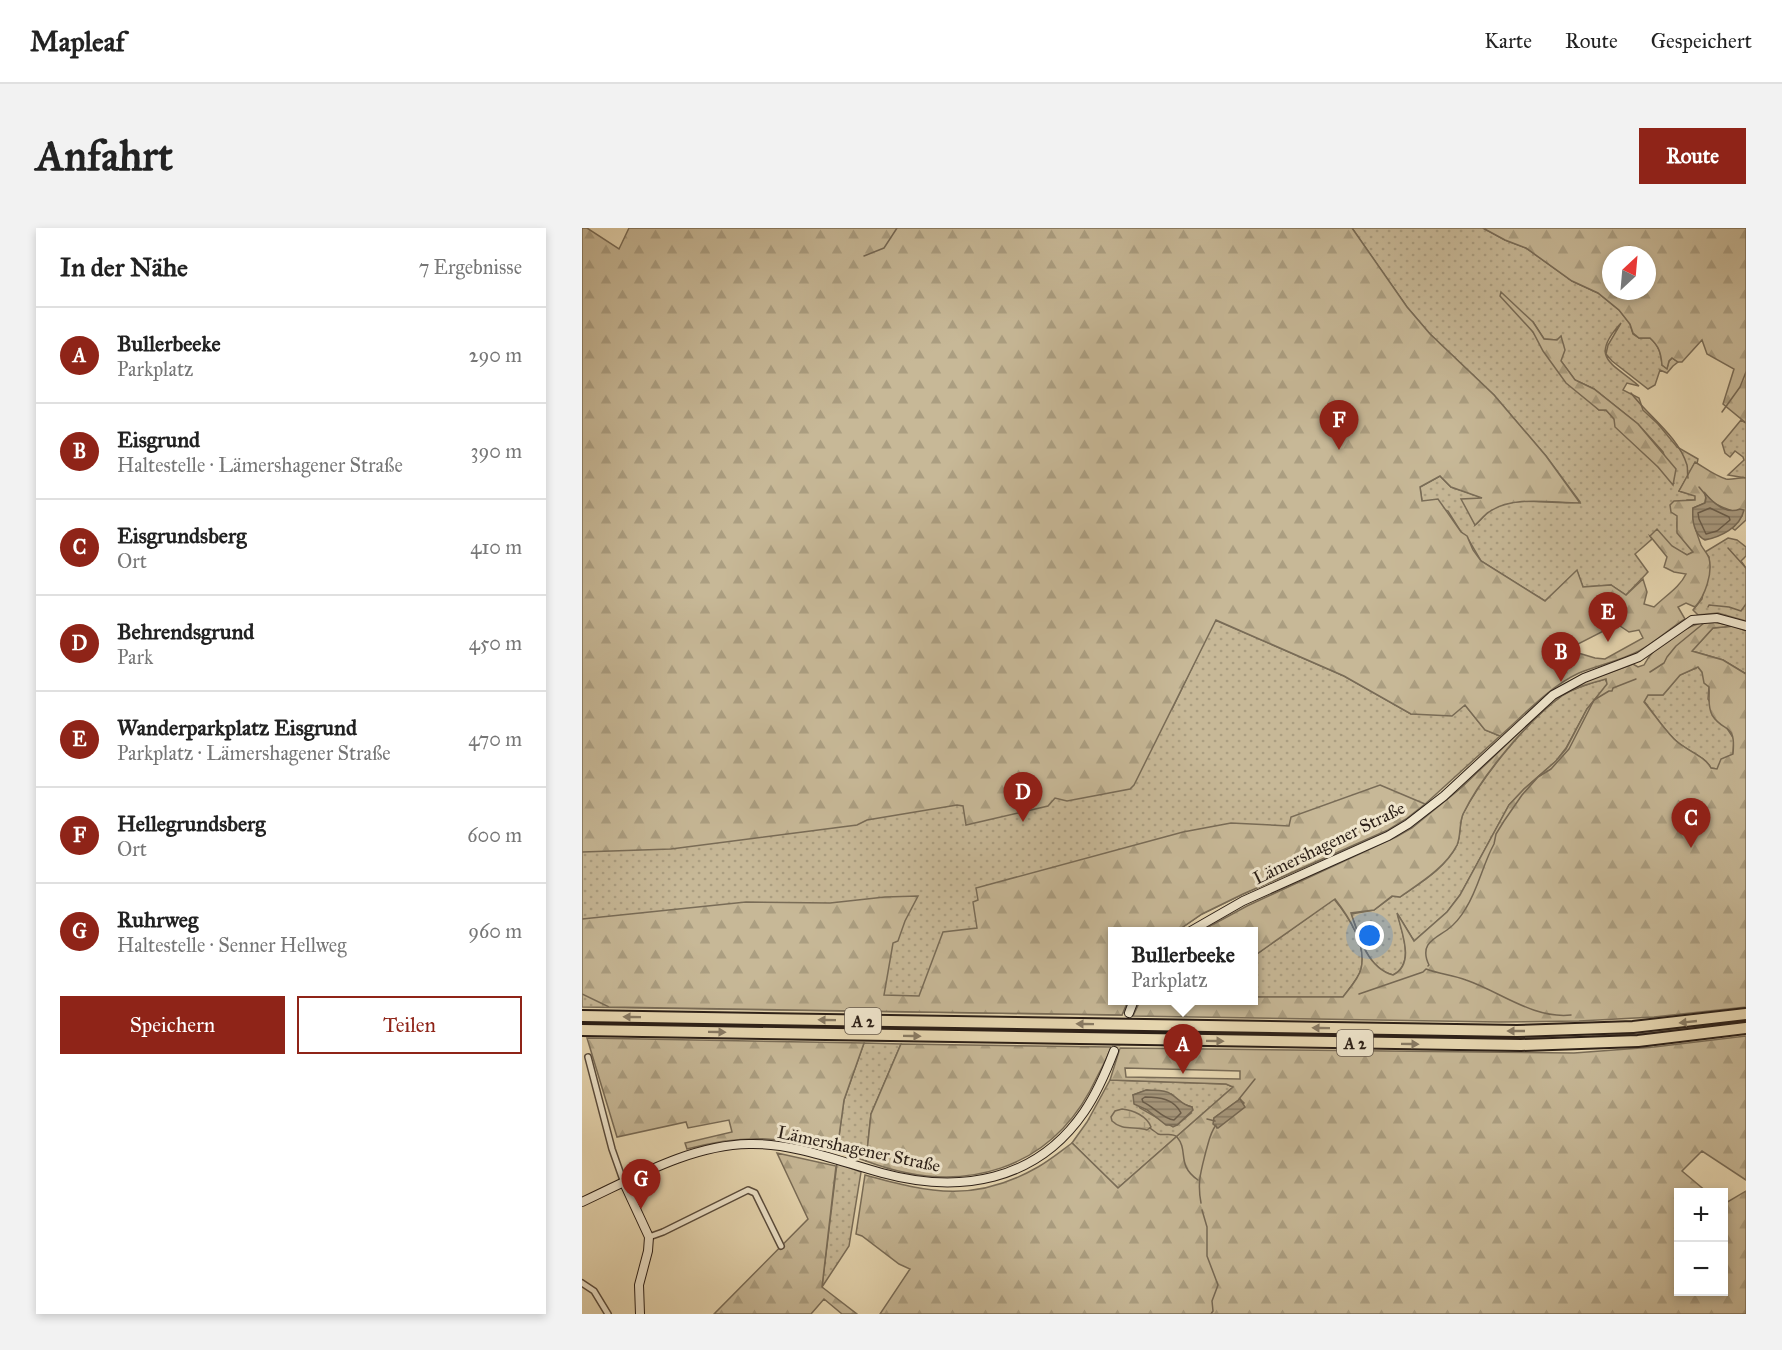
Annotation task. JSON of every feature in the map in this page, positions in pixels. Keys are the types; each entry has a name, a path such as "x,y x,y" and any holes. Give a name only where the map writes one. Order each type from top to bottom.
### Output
{"highway":[{"name":"A 2","path":"582,1016 1434,1030 1574,1030 1663,1024 1746,1014"},
{"name":"A 2","path":"582,1030 1458,1045 1574,1044 1658,1039 1746,1029"}],"main road":[{"name":"Lämershagener Straße","path":"1198,927 1243,901 1408,824 1460,782 1553,694 1569,685 1639,657 1692,620 1717,618 1746,626"},
{"path":"1129,1013 1132,1005"},
{"name":"Lämershagener Straße","path":"582,1202 668,1163 702,1151 750,1144 780,1146 930,1183 960,1183 999,1176 1035,1159 1065,1135 1093,1097 1114,1051"},
{"path":"624,1183 649,1237 648,1251 639,1285 640,1314"}],"street":[{"path":"588,1057 612,1149 624,1183"},
{"path":"649,1237 748,1190 755,1193 781,1246"},
{"path":"582,1283 594,1291 608,1314"}],"green space":[{"path":"582,228 587,228 619,249 629,228 1352,228 1407,307 1430,334 1494,395 1546,456 1580,503 1533,501 1509,503 1489,512 1475,525 1461,499 1482,498 1451,487 1440,476 1420,487 1422,501 1438,499 1461,532 1467,536 1481,561 1545,601 1577,570 1583,587 1611,585 1626,595 1643,579 1647,592 1644,604 1654,607 1676,587 1686,574 1664,567 1667,557 1650,536 1657,529 1672,546 1687,555 1693,552 1677,533 1677,516 1671,512 1670,505 1674,501 1695,500 1695,496 1679,491 1695,462 1726,479 1746,478 1746,520 1735,530 1732,528 1742,516 1714,503 1706,495 1705,503 1693,508 1695,527 1701,545 1709,558 1710,570 1705,591 1695,607 1686,603 1678,607 1685,619 1639,651 1568,679 1500,736 1485,730 1465,705 1452,716 1411,714 1344,676 1216,620 1130,789 1067,801 1055,798 1048,806 966,825 963,806 957,805 867,820 857,825 671,849 582,852","holes":["1617,624 1629,632 1639,630 1643,638 1605,659 1575,652 1572,647"]},
{"path":"1352,228 1483,228 1526,248 1572,281 1598,293 1602,296 1602,300 1607,300 1620,311 1630,324 1633,334 1639,338 1650,338 1656,344 1662,365 1667,368 1672,358 1678,362 1667,373 1660,370 1655,385 1648,389 1606,354 1608,345 1621,323 1606,344 1605,352 1608,359 1639,386 1627,383 1623,390 1639,398 1643,410 1677,447 1698,459 1679,491 1696,496 1695,500 1687,500 1677,522 1679,533 1693,552 1687,555 1650,536 1652,539 1635,554 1648,572 1626,595 1611,585 1583,587 1577,571 1545,601 1481,561 1448,511 1422,501 1420,487 1440,476 1451,487 1484,498 1475,525 1489,511 1510,503 1522,501 1580,502 1546,456 1494,395 1430,334 1407,307","holes":["1533,322 1544,339 1557,340 1561,337 1561,361 1575,380 1594,389 1638,424 1663,452 1674,484 1606,410 1599,410 1554,365 1531,329"]},
{"path":"1483,228 1746,228 1746,423 1723,404 1734,369 1707,354 1702,340 1682,362 1672,358 1667,369 1662,365 1659,350 1653,341 1650,338 1639,338 1633,333 1630,324 1619,310 1607,300 1656,300 1656,246 1602,246 1602,296 1572,281 1526,248"},
{"path":"1501,292 1533,322 1544,339 1557,340 1561,336 1565,350 1561,361 1575,380 1594,389 1638,424 1676,469 1673,485 1658,467 1615,427 1614,419 1606,410 1599,410 1566,383 1543,351 1533,332 1500,296"},
{"path":"1741,420 1746,423 1746,478 1728,475 1744,460 1735,451 1730,457 1725,453 1722,443"},
{"path":"1728,538 1737,540 1746,547 1746,556 1741,561 1746,568 1746,621 1718,613 1698,615 1693,610 1702,599 1709,557 1705,552"},
{"path":"1215,620 1344,676 1411,714 1465,705 1485,730 1500,736 1423,806 1388,830 1243,894 1202,914 1183,927 1108,927 1108,1005 1126,1005 1122,1015 582,1007 582,829 1172,709"},
{"path":"1709,621 1734,626 1713,628 1692,651 1723,660 1746,674 1746,1007 1654,1017 1579,1021 1499,1022 1133,1016 1138,1005 1258,1005 1258,997 1343,997 1360,972 1362,960 1356,932 1335,899 1258,953 1258,927 1208,927 1247,906 1412,828 1461,788 1556,697 1586,681 1633,664 1638,667 1644,665 1663,643 1691,627","holes":["1698,667 1702,672 1704,683 1709,687 1710,711 1716,721 1728,729 1733,737 1733,754 1721,759 1717,769 1711,768 1704,760 1674,739 1644,702 1648,695 1663,695 1680,675","1606,679 1607,684 1587,709 1566,749 1509,805 1460,895 1447,912 1414,941 1397,913 1405,947 1404,963 1400,970 1393,975 1376,965 1365,950 1351,913 1374,910 1392,896 1400,897 1439,868 1457,845 1463,814 1471,799 1521,733 1563,695 1578,687"]},
{"path":"1734,626 1746,631 1746,674 1723,660 1692,651 1713,628"},
{"path":"1698,667 1709,687 1708,699 1734,739 1733,754 1717,769 1711,768 1704,760 1674,739 1644,701 1648,695 1663,695 1680,675"},
{"path":"1605,679 1608,684 1587,709 1566,748 1556,761 1509,805 1460,895 1447,912 1414,941 1398,915 1404,939 1404,964 1393,975 1376,965 1365,950 1351,914 1374,910 1393,896 1400,897 1439,868 1457,845 1463,814 1482,782 1521,733 1563,695 1578,687"},
{"path":"1380,785 1425,804 1388,830 1243,894 1202,914 1183,927 1108,927 1108,1005 1126,1005 1122,1015 609,1007 582,994 582,919 746,902 830,903 918,896 898,941 893,943 884,995 919,996 943,932 977,928 973,902 978,900 976,888 1183,832 1231,823 1289,826 1291,817"},
{"path":"1334,899 1351,923 1359,941 1362,960 1360,972 1343,997 1258,997 1258,953"},
{"path":"1746,1020 1746,1023 1638,1034 1536,1039 835,1029 835,1026 1541,1037 1676,1029"},
{"path":"584,1022 722,1024 722,1027 584,1024"},
{"path":"1746,1036 1746,1180 1702,1151 1682,1171 1702,1188 1674,1188 1674,1296 1728,1296 1728,1202 1746,1191 1746,1314 880,1314 910,1269 856,1234 865,1175 932,1190 973,1190 994,1186 1015,1178 1042,1164 1072,1143 1118,1188 1233,1087 1226,1084 1110,1080 1120,1048 1574,1053 1654,1047","holes":["1125,1068 1240,1071 1240,1079 1126,1077","1240,1099 1244,1103 1217,1128 1214,1118"]},
{"path":"587,1038 864,1043 844,1100 837,1151 762,1139 727,1141 687,1149 685,1143 732,1132 729,1120 688,1128 686,1122 617,1137"},
{"path":"864,1043 901,1044 871,1114 866,1161 837,1151 844,1100"},
{"path":"901,1044 1111,1047 1078,1109 1056,1135 1030,1155 1001,1168 969,1175 936,1176 901,1172 866,1161 871,1114"},
{"path":"1110,1080 1226,1084 1233,1087 1118,1188 1072,1143 1087,1122","holes":["1147,1090 1171,1094 1180,1103 1192,1107 1191,1113 1173,1127 1140,1108 1133,1095"]},
{"path":"1122,1109 1139,1114 1151,1127 1147,1130 1116,1124 1111,1117 1115,1111"},
{"path":"777,1153 836,1166 822,1287 857,1314 842,1314 824,1299 811,1314 714,1314 808,1219"},
{"path":"837,1163 861,1172 849,1246 822,1287"}],"water":[{"path":"1704,492 1725,509 1744,510 1734,527 1717,537 1705,540 1696,530 1693,522 1693,508 1705,503"},
{"path":"1146,1090 1168,1092 1192,1107 1193,1110 1177,1125 1166,1125 1147,1110 1134,1104 1133,1095"},
{"path":"1240,1099 1245,1107 1218,1128 1213,1124 1214,1118"}],"waterway":[{"path":"864,256 884,248 897,228"},
{"path":"1722,412 1740,387 1746,372"},
{"path":"1631,393 1677,445 1687,465 1688,478"},
{"path":"1699,487 1704,493"},
{"path":"1728,548 1746,568"},
{"path":"1708,607 1709,605 1729,607 1741,611 1746,604"},
{"path":"1650,672 1664,663 1676,646 1704,623"},
{"path":"1428,966 1426,952 1429,943 1458,920 1464,911 1474,893 1496,834 1522,795 1569,749 1594,700 1612,691 1613,688 1636,679"},
{"path":"1359,994 1426,969 1466,980 1530,1009 1543,1013 1571,1015"},
{"path":"1239,1099 1255,1079"},
{"path":"1207,1119 1215,1121"},
{"path":"1201,1203 1199,1189 1201,1171 1210,1137 1216,1125"},
{"path":"1150,1128 1158,1134 1177,1137 1187,1169 1198,1180"},
{"path":"1202,1210 1207,1227 1207,1256 1218,1285 1212,1301 1211,1314"}],"tunnel":[{"path":"1114,1051 1129,1013"}],"place":[{"name":"Hellegrundsberg","path":"1339,450"},
{"name":"Wanderparkplatz Eisgrund","path":"1608,642"},
{"name":"Eisgrund","path":"1561,682"},
{"name":"Behrendsgrund","path":"1023,822"},
{"name":"Eisgrundsberg","path":"1691,848"},
{"name":"Bullerbeeke","path":"1183,1074"},
{"name":"Ruhrweg","path":"641,1209"}]}
